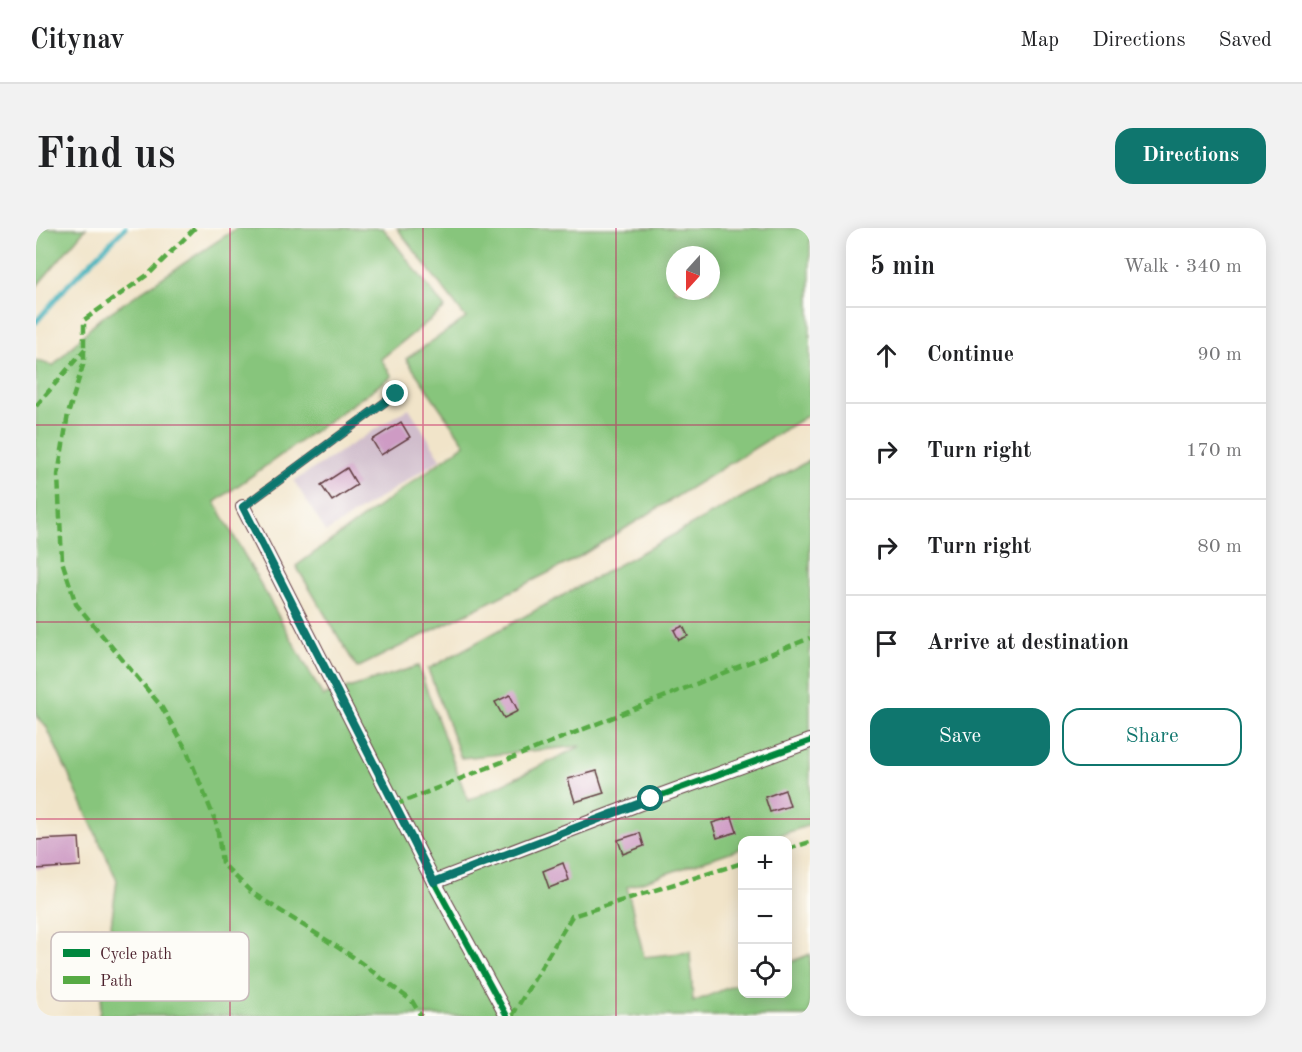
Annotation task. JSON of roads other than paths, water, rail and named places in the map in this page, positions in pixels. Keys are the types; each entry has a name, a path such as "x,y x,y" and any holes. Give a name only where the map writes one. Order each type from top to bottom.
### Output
{"street":[{"path":"243,507 434,882 507,1016"},
{"path":"434,882 810,741"}],"lane":[{"path":"243,507 396,394"}],"waterway":[{"path":"36,322 66,287 125,228"}]}
